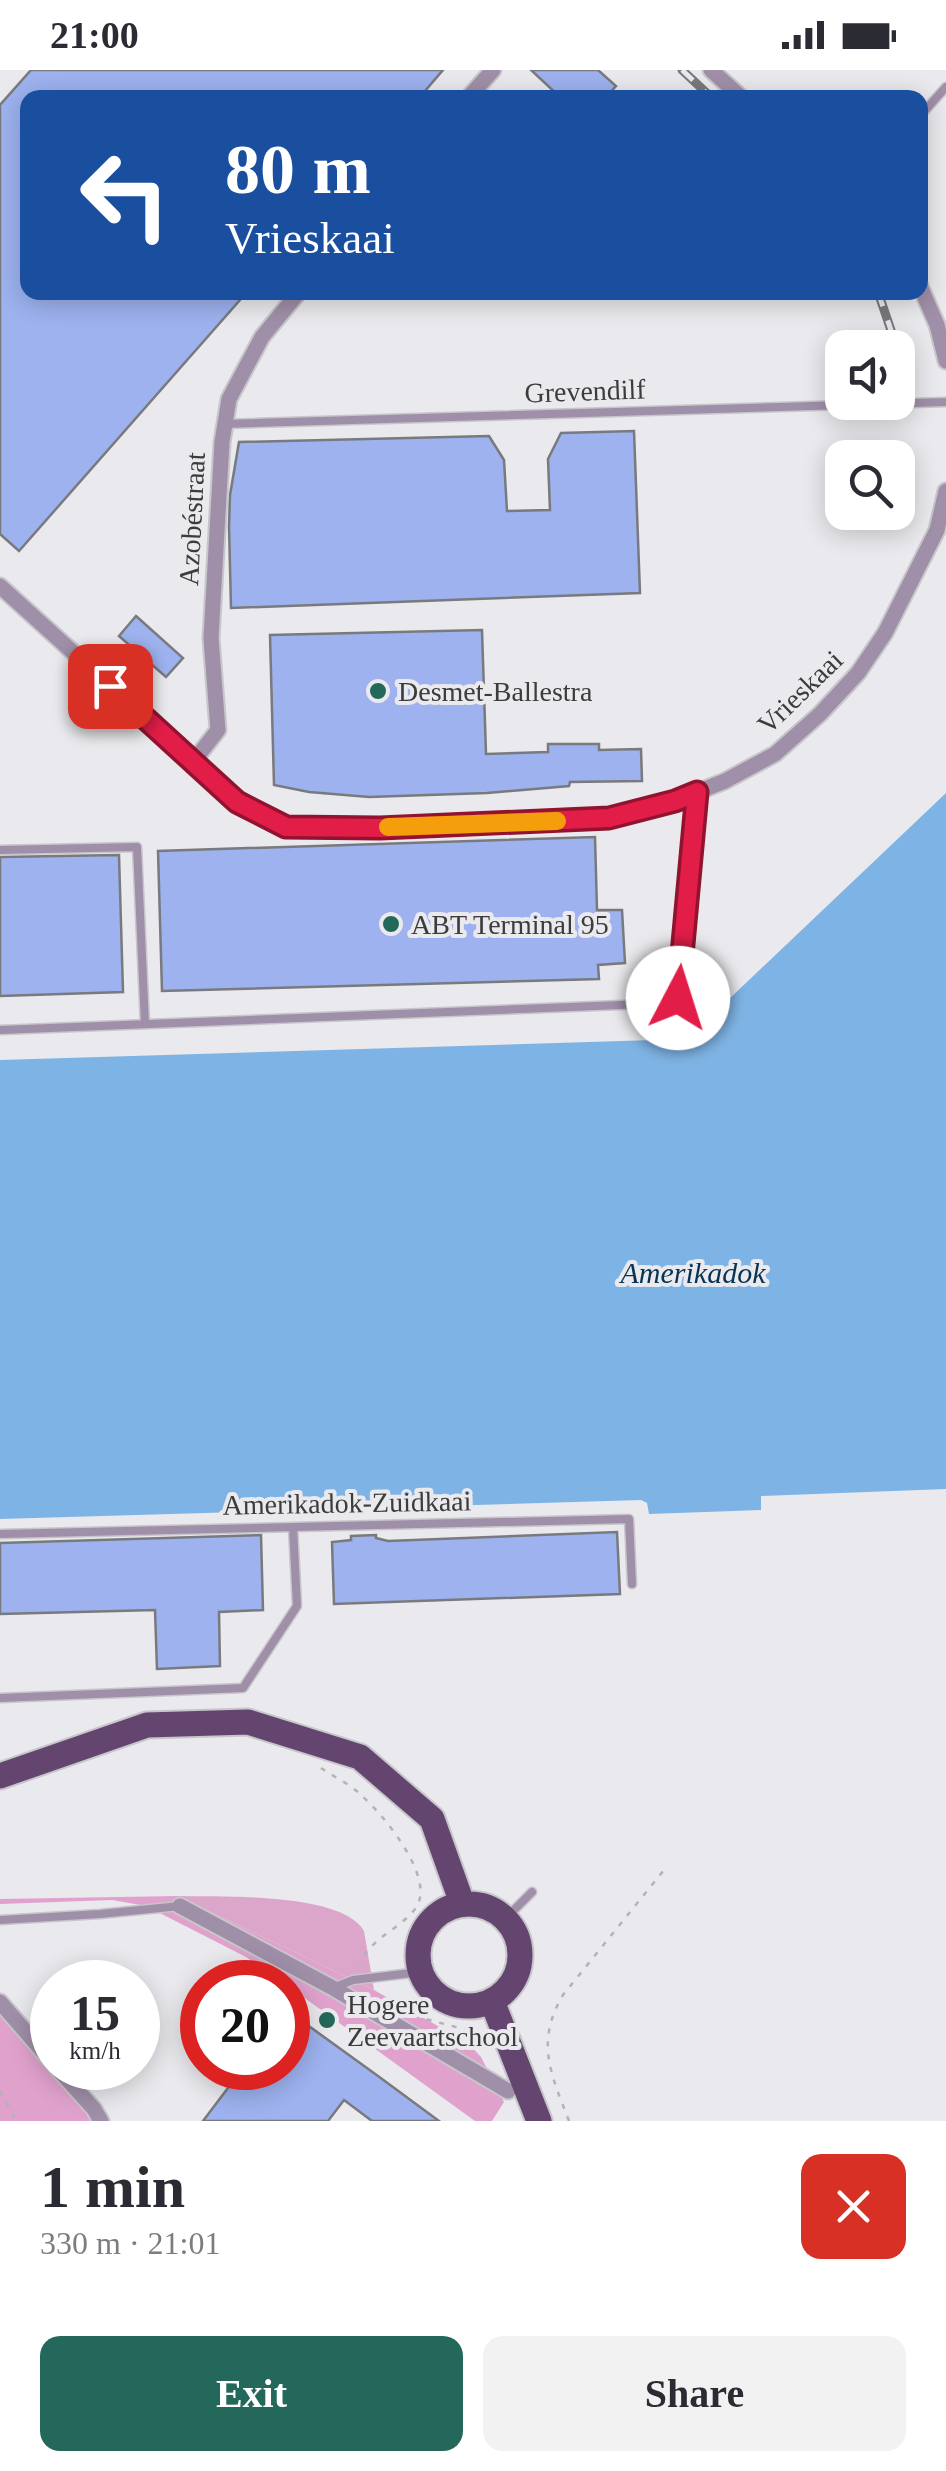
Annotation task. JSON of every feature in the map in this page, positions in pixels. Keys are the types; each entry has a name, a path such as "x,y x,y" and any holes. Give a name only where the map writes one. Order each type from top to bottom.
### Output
{"main road":[{"path":"0,1776 147,1725 248,1722 360,1757 432,1819 462,1903"},
{"path":"462,1903 493,1909 506,1918 520,1946 520,1962 516,1977 506,1990 492,2001 474,2006 455,2005 438,1997 420,1972 417,1948 422,1931 434,1916 462,1903"},
{"path":"492,2001 539,2121"}],"street":[{"path":"475,90 493,70"},
{"path":"711,70 733,90"},
{"name":"Azobéstraat","path":"194,762 218,730 211,638 222,442 229,398 262,337 292,300"},
{"path":"926,300 946,361"},
{"name":"Vrieskaai","path":"0,586 237,802 286,827 380,828 609,818 675,801 724,781 775,754 820,714 858,674 885,633 936,530 946,491"},
{"path":"180,1906 332,1988 508,2091"},
{"path":"0,2002 30,2037"},
{"path":"77,2090 101,2121"}],"lane":[{"path":"928,107 946,88"},
{"name":"Grevendilf","path":"225,424 946,402"},
{"path":"0,1030 670,1003 678,998 697,792"},
{"path":"0,850 137,847 145,1024"},
{"name":"Amerikadok-Zuidkaai","path":"0,1534 630,1518 632,1584"},
{"path":"0,1698 242,1688 296,1606 293,1527"},
{"path":"506,1918 532,1892"},
{"path":"0,1920 180,1906"},
{"path":"332,1988 353,1980 420,1972"}],"path":[{"path":"321,1768 361,1794 405,1844 421,1888 418,1907 364,1952 353,1980"},
{"path":"569,2121 548,2058 546,2035 552,2013 664,1870"},
{"path":"402,2014 474,2032 493,2062"},
{"path":"0,2091 16,2121"}],"shaded area":[{"path":"178,1896 278,1899 332,1909 352,1918 364,1931 374,1990"},
{"path":"178,1896 374,1990 468,2043 481,2057 504,2102 492,2121 475,2121 310,2002 310,1960 250,1960 146,1906 112,1900 0,1904 0,1899"},
{"path":"0,2015 30,2048 30,2090 68,2090 90,2121 0,2121"}],"water":[{"name":"Amerikadok","path":"946,793 946,1489 761,1496 761,1510 649,1514 647,1503 641,1500 0,1519 0,1060 687,1039"}],"building":[{"path":"31,70 443,70 426,90 20,90 20,300 240,300 19,551 0,534 0,105"},
{"path":"531,70 598,70 616,86 612,90 552,90"},
{"path":"634,431 640,593 231,608 230,495 239,442 489,436 504,460 507,511 550,510 548,459 561,433"},
{"path":"136,616 183,658 166,677 119,636"},
{"name":"Desmet-Ballestra","path":"482,630 486,754 548,752 548,744 599,744 599,750 641,749 642,781 570,782 569,786 487,793 369,797 274,785 270,635"},
{"name":"ABT Terminal 95","path":"595,837 597,910 622,910 625,963 598,965 599,979 162,991 158,851"},
{"path":"119,855 123,992 0,996 0,857"},
{"path":"617,1532 620,1594 334,1604 332,1542 351,1540 351,1536 376,1535 388,1541"},
{"path":"261,1535 263,1610 219,1612 220,1666 157,1669 155,1610 0,1614 0,1543"},
{"path":"310,2027 439,2121 372,2121 344,2100 328,2121 203,2121 226,2090 310,2090"}],"railway":[{"path":"682,70 703,90"},
{"path":"881,300 891,330"}],"slow traffic":[{"path":"388,827 557,821"}],"place":[{"name":"Desmet-Ballestra","path":"378,691"},
{"name":"ABT Terminal 95","path":"391,924"},
{"name":"Hogere Zeevaartschool","path":"327,2020"}],"route":[{"path":"110,686 237,802 286,827 380,828 609,818 697,792 678,998"}]}
